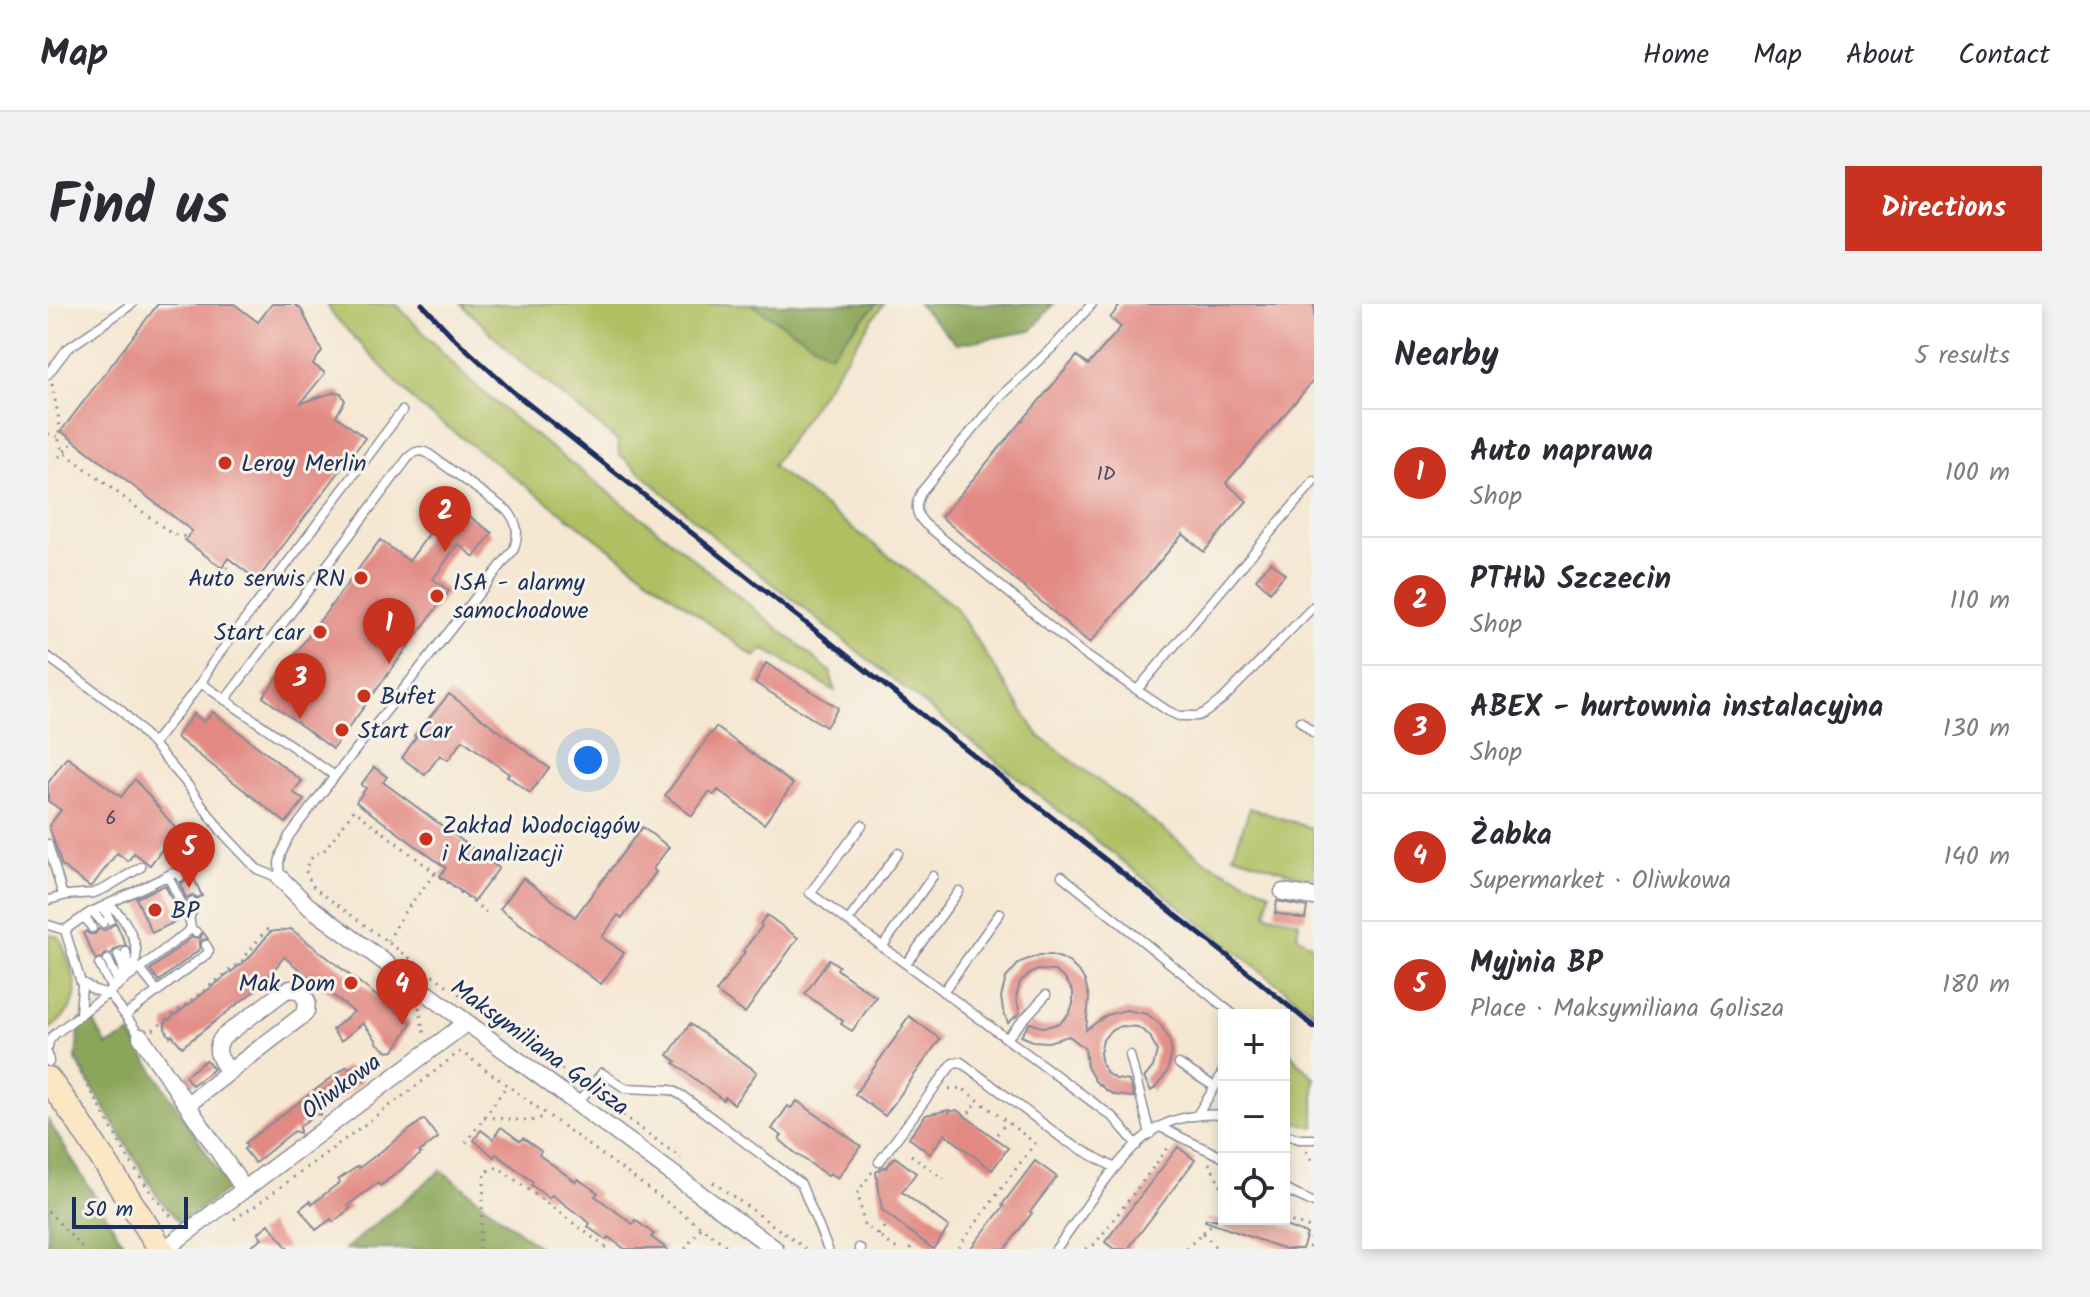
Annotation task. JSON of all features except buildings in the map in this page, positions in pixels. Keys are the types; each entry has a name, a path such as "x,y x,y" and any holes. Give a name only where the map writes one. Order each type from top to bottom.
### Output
{"street":[{"name":"Maksymiliana Golisza","path":"280,878 307,905 775,1249"},
{"path":"1283,892 1314,897"},
{"path":"188,1104 229,1072 306,1011 307,1001 300,991 290,989 283,992 223,1037 217,1048 218,1054 229,1072"},
{"name":"Oliwkowa","path":"163,1249 466,1023"},
{"path":"145,1034 244,1189"},
{"path":"48,1059 77,1119"},
{"path":"48,1079 163,1249"}],"lane":[{"path":"48,374 67,349 132,304"},
{"path":"1092,304 977,425 922,491 917,500 917,514 925,524 1081,652 1179,716 1198,716 1224,698 1314,606"},
{"path":"153,744 402,411"},
{"path":"48,657 121,710 251,863 257,869 280,878 279,863 284,845 514,549 518,536 516,522 508,511 429,454 423,450 415,452 225,700"},
{"path":"1137,690 1314,481"},
{"path":"201,683 335,776"},
{"path":"1300,721 1314,733"},
{"path":"862,825 810,893 1114,1118 1137,1145"},
{"path":"48,844 63,896"},
{"path":"848,921 898,853"},
{"path":"48,900 94,893 141,867"},
{"path":"65,930 99,908 172,873 180,877"},
{"path":"882,947 933,876"},
{"path":"1062,876 1227,1009"},
{"path":"48,1047 52,1037 78,1016 190,934 189,918 170,880 165,877"},
{"path":"906,964 959,891"},
{"path":"189,918 194,908 192,902"},
{"path":"81,981 94,990 118,985 136,957 136,948 116,910 111,906 99,908"},
{"path":"99,908 106,912 106,922"},
{"path":"943,992 1000,913"},
{"path":"78,921 88,921 89,930"},
{"path":"48,925 65,930"},
{"path":"65,930 81,981 78,1016"},
{"path":"126,1015 158,992 166,980 203,952"},
{"path":"118,985 123,967 122,954"},
{"path":"104,962 118,985 126,1015 145,1034"},
{"path":"140,969 158,992"},
{"path":"1007,1038 1046,995"},
{"path":"1130,1055 1150,1134"},
{"path":"879,1162 953,1063 961,1062 1066,1141 1115,1168"},
{"path":"1179,1064 1215,1087"},
{"path":"577,1104 602,1073 625,1088 671,1090 681,1095 801,1184 828,1249"},
{"path":"1197,1115 1218,1081"},
{"path":"1056,1249 1115,1168 1150,1134 1159,1127 1197,1115 1218,1115"},
{"path":"1159,1127 1218,1155"},
{"path":"1290,1136 1313,1139"},
{"path":"1290,1192 1314,1203"}],"path":[{"path":"48,374 55,379 51,384 59,420 58,437 65,453 170,536 187,537"},
{"path":"48,434 58,437"},
{"path":"59,457 74,441"},
{"path":"223,580 231,570 224,565"},
{"path":"486,912 354,810 323,852 314,854 305,869 312,885 681,1159"},
{"path":"387,942 403,914 435,873"},
{"path":"145,1034 247,958 268,929"},
{"path":"425,1037 418,1002 407,995 426,970"},
{"path":"78,1016 77,1065 144,1182 157,1201 180,1224"},
{"path":"255,1206 459,1052 731,1249"},
{"path":"466,1143 507,1085"},
{"path":"932,1091 962,1088 1035,1143 998,1198 957,1249"},
{"path":"969,1113 978,1101"},
{"path":"484,1117 531,1121 549,1116"},
{"path":"997,1134 1007,1122"},
{"path":"1086,1249 1095,1244 1178,1135"},
{"path":"911,1155 944,1179"},
{"path":"879,1162 858,1192 864,1225 897,1249"},
{"path":"479,1249 485,1172 498,1167 608,1249"},
{"path":"705,1177 806,1249"},
{"path":"48,1211 83,1249"},
{"path":"1186,1249 1218,1217"},
{"path":"1290,1221 1313,1227 1309,1249"},
{"path":"878,1235 888,1222"},
{"path":"685,1249 701,1228"},
{"path":"1203,1233 1217,1249"},
{"path":"910,1249 915,1242"},
{"path":"689,1244 694,1249"},
{"path":"1095,1244 1100,1249"}],"green space":[{"path":"327,304 396,304 469,380 523,426 669,539 830,671 835,691 764,649 754,657 418,405 333,315"},
{"path":"461,304 883,304 772,466 955,607 1039,736 1205,861 1270,892 1266,914 1299,921 1297,936 1314,946 1314,1013 721,543 619,454 618,441 518,359"},
{"path":"751,304 877,304 830,354"},
{"path":"918,304 1053,304 1031,331 957,344"},
{"path":"1250,808 1314,829 1314,880 1233,855"},
{"path":"48,934 60,937 75,988 70,1009 48,1030"},
{"path":"90,1015 107,1046 130,1034 229,1188 180,1223 157,1196 76,1060 79,1021"},
{"path":"1290,1053 1314,1078 1314,1127 1290,1120"},
{"path":"48,1120 127,1249 48,1249"},
{"path":"441,1170 541,1249 345,1249"}],"railway":[{"path":"422,304 512,391 1314,1027"}],"place":[{"name":"Leroy Merlin","path":"225,463"},
{"name":"PTHW Szczecin","path":"445,552"},
{"name":"Auto serwis RN","path":"361,578"},
{"name":"ISA - alarmy samochodowe","path":"437,596"},
{"name":"Start car","path":"320,632"},
{"name":"Auto naprawa","path":"389,664"},
{"name":"Bufet","path":"364,696"},
{"name":"ABEX - hurtownia instalacyjna","path":"300,719"},
{"name":"Start Car","path":"342,730"},
{"name":"Zakład Wodociągów i Kanalizacji","path":"426,839"},
{"name":"Myjnia BP","path":"189,888"},
{"name":"BP","path":"155,910"},
{"name":"Mak Dom","path":"351,983"},
{"name":"Żabka","path":"402,1025"}]}
